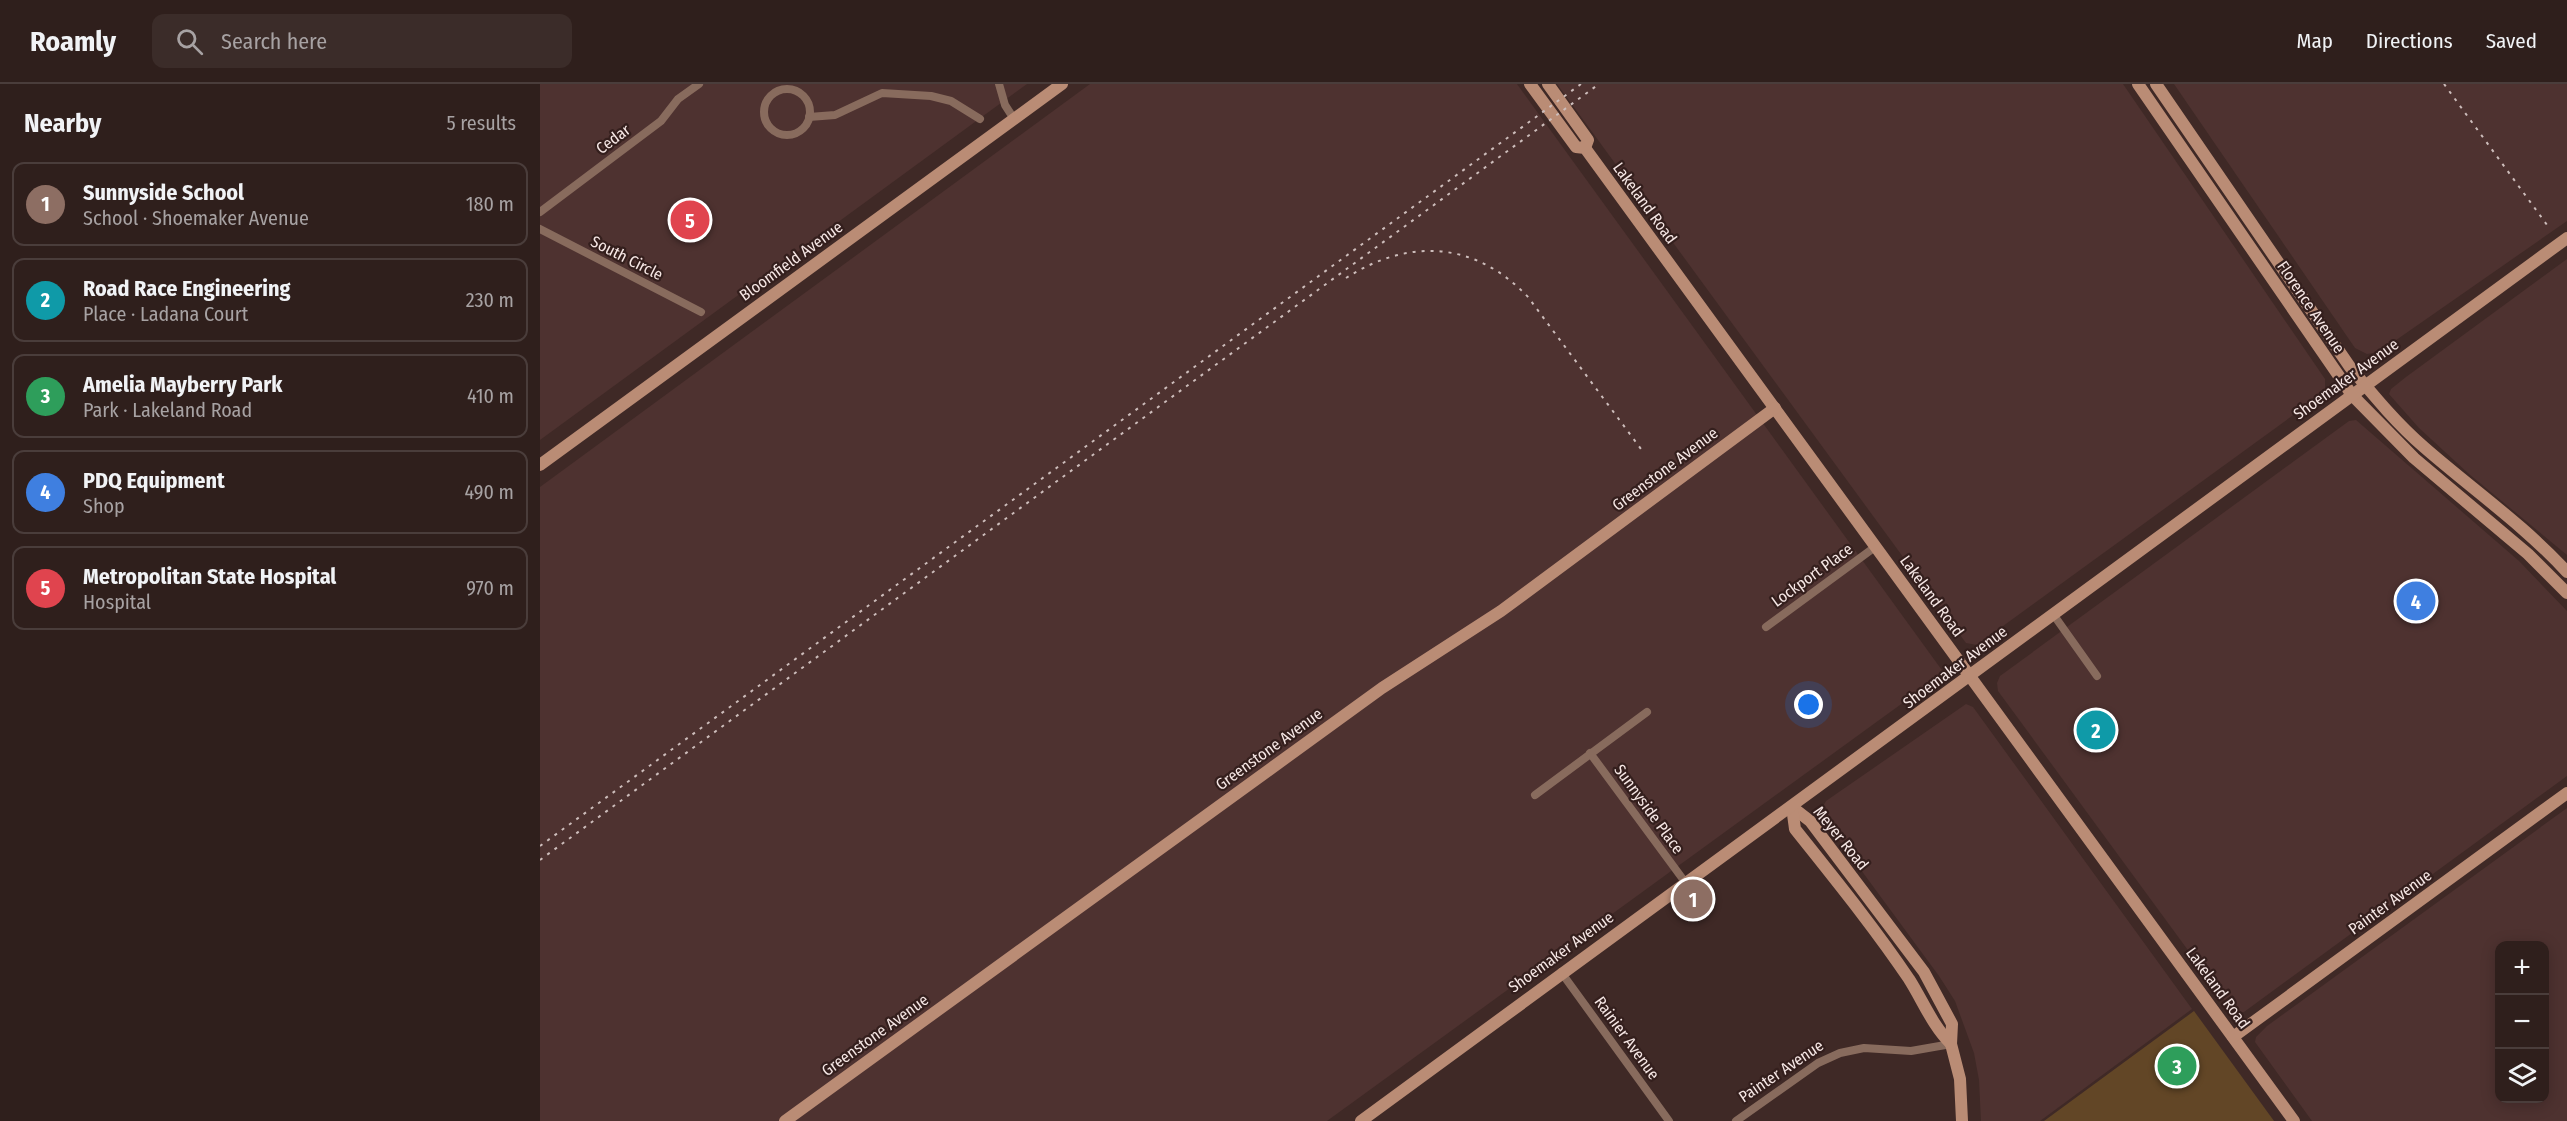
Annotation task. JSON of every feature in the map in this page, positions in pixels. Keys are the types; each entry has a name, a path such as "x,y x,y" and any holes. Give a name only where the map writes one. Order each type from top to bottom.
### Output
{"main road":[{"name":"Bloomfield Avenue","path":"540,465 1062,84"},
{"name":"Lakeland Road","path":"1530,84 1576,147 1585,148 2294,1121"},
{"name":"Lakeland Road","path":"1548,84 1588,140 1585,148"},
{"name":"Florence Avenue","path":"2138,84 2352,395 2414,458 2528,554 2567,593"},
{"name":"Florence Avenue","path":"2156,84 2365,386 2392,417 2424,447 2542,547 2567,572"},
{"name":"Shoemaker Avenue","path":"1361,1121 1561,972 1792,807 2567,238"},
{"path":"2262,264 2273,256"},
{"name":"Greenstone Avenue","path":"784,1121 1382,687 1501,611 1775,408"},
{"name":"Painter Avenue","path":"2233,1037 2567,793"},
{"name":"Meyer Road","path":"1792,807 1810,821 1899,939 1923,972 1952,1024 1951,1044 1960,1079 1962,1121"},
{"name":"Meyer Road","path":"1792,807 1796,829 1910,980 1938,1032 1951,1044"},
{"path":"1886,947 1899,939"}],"street":[{"name":"Cedar","path":"540,212 662,121 678,99 699,84"},
{"path":"999,84 1005,105 1014,119"},
{"path":"785,89 792,90 799,92 808,103 809,117 801,130 786,135 778,134 766,123 764,108 772,94 785,89"},
{"path":"809,117 835,114 882,93 931,96 951,101 980,119"},
{"name":"South Circle","path":"540,229 701,312"},
{"name":"Lockport Place","path":"1766,627 1875,547"},
{"path":"2053,614 2097,676"},
{"path":"1535,795 1647,712"},
{"name":"Sunnyside Place","path":"1590,753 1685,882"},
{"name":"Rainier Avenue","path":"1561,972 1669,1121"},
{"name":"Painter Avenue","path":"1736,1121 1818,1063 1840,1053 1864,1048 1911,1052 1951,1044"}],"shaded area":[{"path":"540,84 1027,84 540,440"},
{"path":"1090,84 1517,84 1944,673 1327,1121 540,1121 540,487"},
{"path":"1557,84 2123,84 2325,379 2325,392 1977,645 1966,643"},
{"path":"2174,84 2567,84 2567,221 2379,352 2367,354 2355,348"},
{"path":"2567,259 2567,555 2469,474 2419,428 2389,394 2391,389 2406,377"},
{"path":"2356,420 2519,561 2567,611 2567,776 2244,1012 2234,1013 1998,691 1997,683 2000,676 2349,421"},
{"path":"1966,704 1973,707 2192,1009 2040,1121 1981,1121 1979,1080 1974,1053 1955,1001 1822,817 1821,810 1826,801"},
{"path":"2567,808 2567,1121 2312,1121 2255,1042 2256,1037 2267,1026"},
{"path":"2194,1011 2274,1121 2044,1121"}],"railway":[{"path":"540,846 1581,84"},
{"path":"540,860 1599,84"},
{"path":"2444,84 2550,229"},
{"path":"1346,278 1370,265 1394,256 1418,251 1464,256 1487,265 1508,279 1528,297 1644,453"}],"place":[{"name":"Metropolitan State Hospital","path":"690,220"},
{"name":"PDQ Equipment","path":"2416,601"},
{"name":"Road Race Engineering","path":"2096,730"},
{"name":"Sunnyside School","path":"1693,899"},
{"name":"Amelia Mayberry Park","path":"2177,1066"}]}
